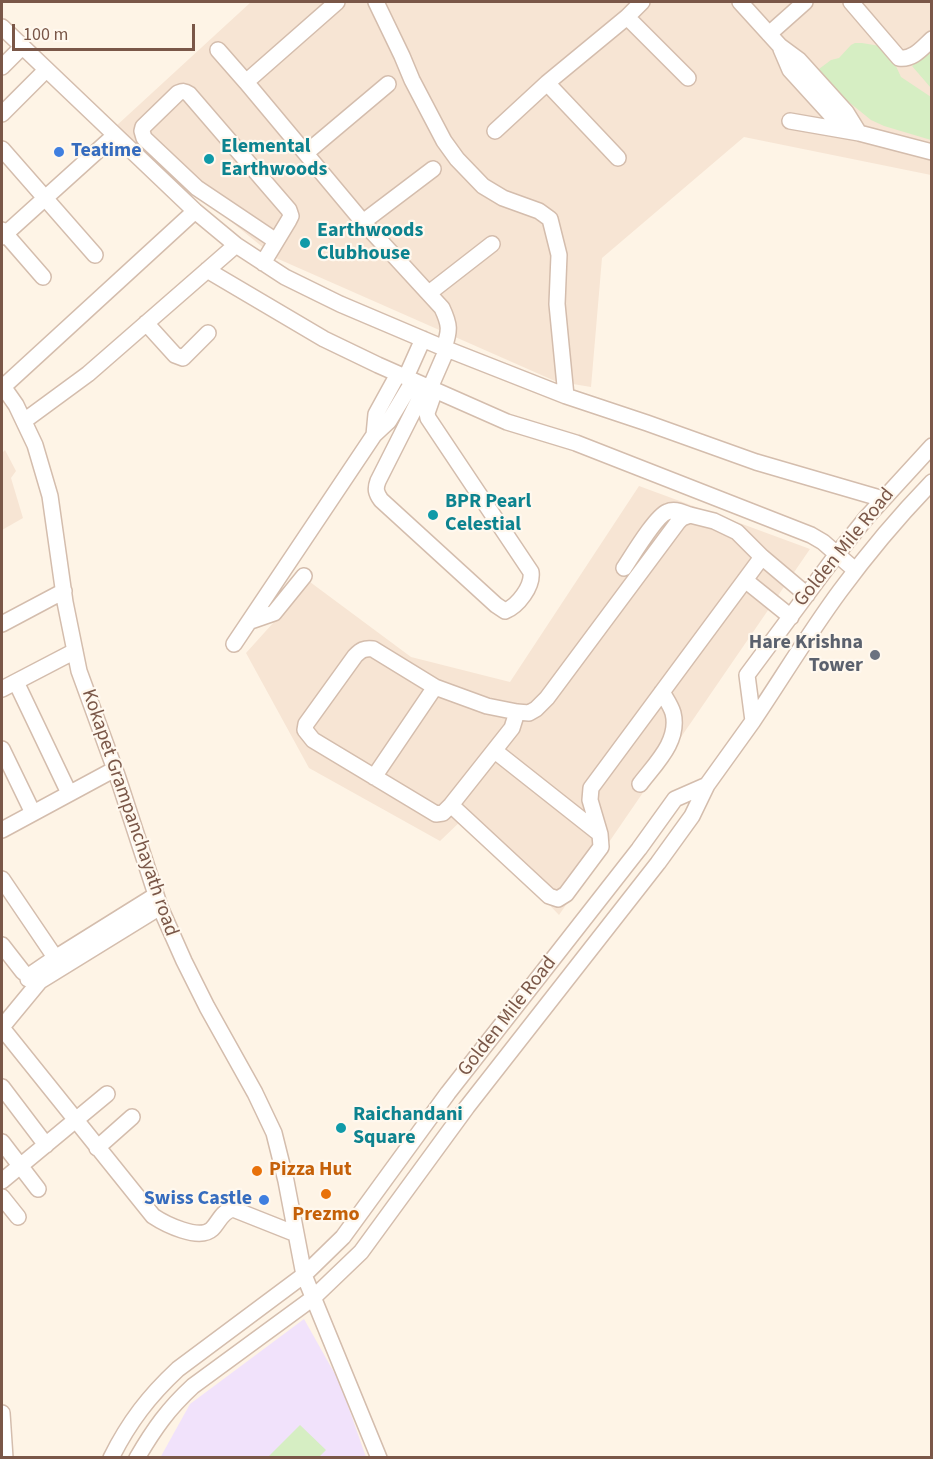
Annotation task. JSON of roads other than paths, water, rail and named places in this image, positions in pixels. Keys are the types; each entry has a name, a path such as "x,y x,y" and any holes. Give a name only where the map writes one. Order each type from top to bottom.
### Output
{"street":[{"path":"246,82 337,2"},
{"path":"376,2 412,80 444,141 457,159 483,186 503,198 540,210 550,219 559,255 557,304 566,396"},
{"path":"495,131 642,2"},
{"path":"740,2 780,46 799,60 822,85 846,112 859,133"},
{"path":"769,34 805,2"},
{"path":"851,2 899,58 906,59 913,55 932,39"},
{"path":"627,17 688,78"},
{"path":"2,27 195,211 236,245 285,277 340,304 448,350 566,396 756,462 883,499"},
{"path":"2,67 22,47"},
{"path":"218,51 363,222 442,308 448,320 449,331 448,350 418,383 376,414 374,435 234,644"},
{"path":"2,114 46,70"},
{"path":"547,83 618,158"},
{"path":"306,153 388,84"},
{"path":"259,260 272,238 291,216 285,205 189,94 181,91 142,127 144,138 197,188 272,238"},
{"path":"790,121 859,133 932,152"},
{"path":"43,277 3,234 115,135"},
{"path":"2,149 95,255"},
{"path":"363,222 433,169"},
{"path":"2,386 195,211"},
{"path":"429,293 492,244"},
{"path":"24,421 88,374 236,245"},
{"path":"207,270 324,339 418,383 507,422 576,443 812,536 823,542 855,570"},
{"path":"146,323 175,355 183,358 208,333"},
{"path":"420,413 378,481 377,494 500,609 508,609 514,606 527,588 532,578 531,572 420,413 418,383 423,339"},
{"name":"Kokapet Grampanchayath road","path":"2,386 16,405 35,445 50,495 64,591 80,671 115,768 158,901 207,1007 255,1093 274,1134 286,1181 304,1275 379,1458"},
{"name":"Golden Mile Road","path":"753,721 747,675 837,554 932,446"},
{"name":"Golden Mile Road","path":"137,1458 156,1426 193,1386 313,1298 360,1252 467,1107 658,863 692,816 707,785 753,721 838,592 908,507 932,482"},
{"path":"624,568 654,525 666,512 676,510 714,521 737,532 762,557 807,594"},
{"path":"517,712 512,728 495,751 451,805 443,813 436,814 313,740 304,730 355,656 360,650 366,648 373,649 435,687 487,706 529,713 536,710 678,522 690,515"},
{"path":"272,607 298,570 302,543"},
{"path":"451,805 549,896 555,899 562,898 601,847 600,834 590,800 591,788 762,557"},
{"path":"251,621 274,613 304,576"},
{"path":"745,580 791,617"},
{"path":"2,624 64,591"},
{"path":"2,689 75,651"},
{"path":"16,682 69,793"},
{"path":"374,777 435,687"},
{"path":"640,784 666,750 674,732 672,712 662,692"},
{"path":"2,749 33,813"},
{"path":"495,751 600,834"},
{"path":"2,830 115,768"},
{"name":"Golden Mile Road","path":"111,1458 138,1412 160,1385 304,1275 343,1236 448,1094 639,849 675,798 707,785"},
{"path":"2,879 58,962"},
{"path":"2,1011 33,973 58,962 158,901"},
{"path":"2,945 23,972"},
{"path":"58,962 2,1028 153,1216 172,1227 204,1233 213,1228 226,1211 232,1209 296,1234"},
{"path":"2,1087 46,1145"},
{"path":"2,1181 107,1094"},
{"path":"97,1148 132,1117"},
{"path":"2,1142 38,1189"},
{"path":"2,1197 18,1217"},
{"path":"2,1413 5,1458"},
{"path":"127,1429 148,1440"}],"place":[{"name":"Teatime","path":"59,152"},
{"name":"Elemental Earthwoods","path":"209,159"},
{"name":"Earthwoods Clubhouse","path":"305,243"},
{"name":"BPR Pearl Celestial","path":"433,515"},
{"name":"Hare Krishna Tower","path":"875,655"},
{"name":"Raichandani Square","path":"341,1128"},
{"name":"Pizza Hut","path":"257,1171"},
{"name":"Prezmo","path":"326,1194"},
{"name":"Swiss Castle","path":"264,1200"}]}
